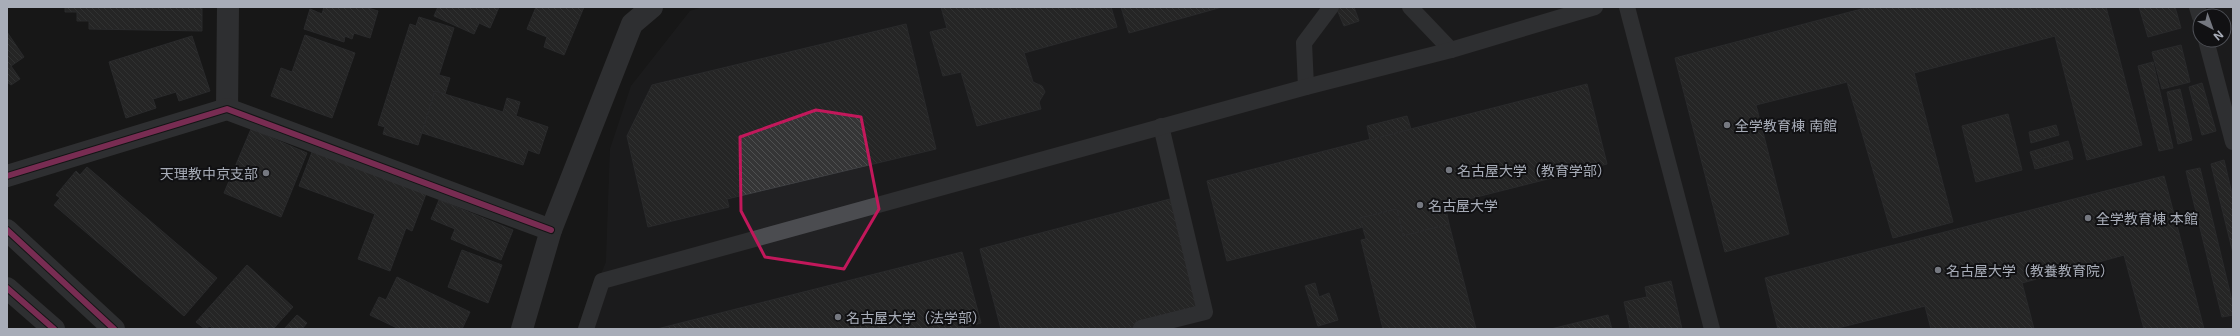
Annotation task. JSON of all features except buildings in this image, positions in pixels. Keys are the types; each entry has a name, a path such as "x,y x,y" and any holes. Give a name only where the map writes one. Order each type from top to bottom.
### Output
{"street":[{"path":"227,109 228,7"},
{"path":"522,329 551,230 635,16 652,7"},
{"path":"7,176 227,109 551,230"},
{"path":"7,230 114,329"},
{"path":"7,288 54,329"}],"lane":[{"path":"1306,86 1304,43 1324,14 1331,7"},
{"path":"1410,7 1451,50"},
{"path":"586,329 602,281 1306,86 1451,50 1595,7"},
{"path":"1627,7 1712,329"},
{"path":"2208,48 2233,142"},
{"path":"1141,328 1205,312 1161,126"}],"highlighted area":[{"path":"816,110 861,117 879,209 844,269 765,257 741,211 740,137"}],"shaded area":[{"name":"名古屋大学","path":"703,7 2233,7 2233,329 579,329 606,262 610,149 631,86 690,11"}],"cycle path":[{"path":"7,176 227,109 551,230"},
{"path":"7,230 114,329"},
{"path":"7,288 54,329"}],"place":[{"name":"全学教育棟 南館","path":"1727,125"},
{"name":"名古屋大学（教育学部）","path":"1449,170"},
{"name":"天理教中京支部","path":"266,173"},
{"name":"名古屋大学","path":"1420,205"},
{"name":"全学教育棟 本館","path":"2088,218"},
{"name":"名古屋大学（教養教育院）","path":"1938,270"},
{"name":"名古屋大学（法学部）","path":"838,317"}]}
